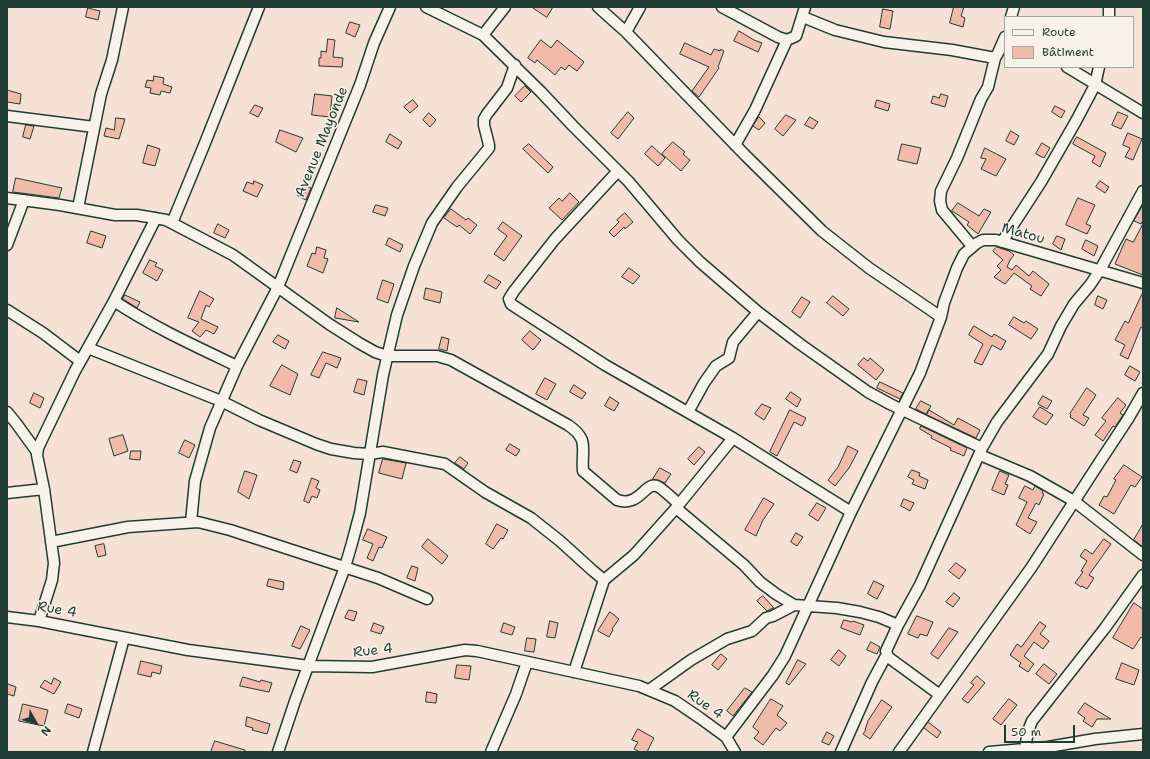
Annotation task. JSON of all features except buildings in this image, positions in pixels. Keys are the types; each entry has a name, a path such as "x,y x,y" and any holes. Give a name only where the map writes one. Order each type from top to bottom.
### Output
{"street":[{"path":"78,208 101,94 112,60 123,7"},
{"path":"172,223 259,7"},
{"name":"Avenue Mayonde","path":"191,522 192,500 196,474 210,428 237,366 278,287 360,85 374,42 390,7"},
{"path":"426,7 483,35 515,65 629,182 678,240 700,262 758,312 868,392 903,409 981,452 1030,476 1074,501 1143,555"},
{"path":"483,35 505,7"},
{"path":"598,7 626,32 735,145 822,231 869,268 941,317"},
{"path":"626,32 640,7"},
{"path":"722,7 778,38 787,40 796,36 805,7"},
{"path":"803,17 835,30 884,42 952,50 995,58"},
{"path":"735,752 726,737 781,664 851,512 903,409 926,359 957,268 964,254 972,246 942,210 940,201 941,191 957,158 981,99 988,87 995,58 1004,39"},
{"path":"735,145 755,110 787,40"},
{"path":"278,752 295,701 345,567 360,513 387,356 397,315 422,245 432,224 457,187 489,148 484,119 507,88 515,65"},
{"path":"1069,68 1143,112"},
{"path":"1002,242 1041,182 1095,85 1099,68"},
{"path":"7,116 94,127"},
{"path":"618,171 555,239 514,291 509,299 510,302 605,365 733,438 851,512"},
{"path":"841,752 872,682 887,654 887,649 898,625 920,585 981,452 1001,417 1043,362 1074,304 1100,270 1143,191"},
{"path":"7,198 115,215 156,218 172,223 233,255 358,344 387,356 437,356 444,357 457,363 553,416 577,432 583,443 583,471 617,500 623,502 637,499 650,486 653,485 659,487 677,506 744,565 760,582 794,605"},
{"path":"7,245 24,200"},
{"path":"39,621 52,580 54,562 44,488 37,460 37,452 80,361 114,301 156,218"},
{"name":"Matou","path":"972,246 983,240 996,240 1143,283"},
{"path":"114,301 138,317 170,334 237,366"},
{"path":"7,310 43,333 80,361"},
{"path":"688,412 711,373 716,366 729,358 733,342 758,312"},
{"path":"88,348 221,401 259,420 331,449 369,454 383,452 445,464 485,492 531,518 560,541 604,580"},
{"path":"899,752 1031,568 1143,394"},
{"path":"7,412 37,452"},
{"path":"574,672 604,580 634,555 733,438"},
{"path":"7,493 44,488"},
{"path":"51,542 128,527 157,526 191,522 206,524 230,530 378,578 427,599"},
{"path":"1025,749 1028,731 1032,721 1105,628 1143,575"},
{"path":"649,690 709,649 727,639 752,631 766,618 794,605 808,605 860,612 879,617 898,625"},
{"name":"Rue 4","path":"7,617 39,621 188,650 309,666 372,667 471,650 639,686 675,701 726,737"},
{"path":"92,752 124,638"},
{"path":"887,654 888,657 940,695"},
{"path":"490,752 516,694 527,662"},
{"path":"989,752 1025,749 1048,750 1095,739 1143,734"}]}
